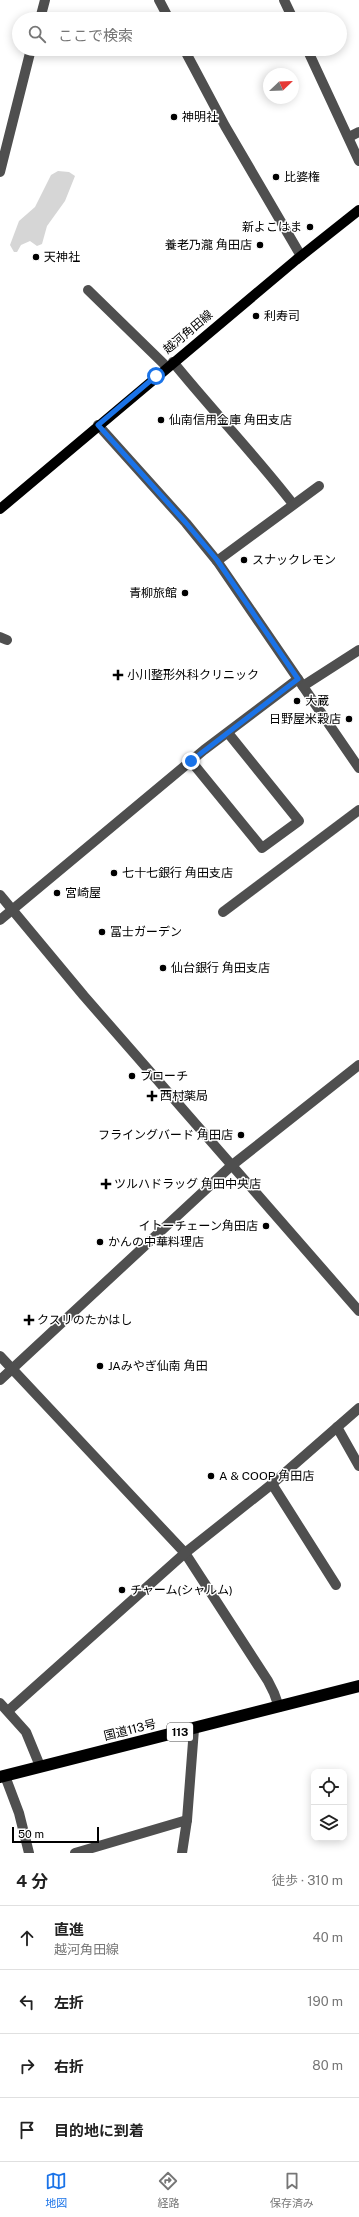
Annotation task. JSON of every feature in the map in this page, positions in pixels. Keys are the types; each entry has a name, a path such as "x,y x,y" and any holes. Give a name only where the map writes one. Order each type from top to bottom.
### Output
{"highway":[{"name":"国道113号","path":"2,1776 194,1729 359,1686"}],"main road":[{"name":"越河角田線","path":"0,509 170,364 300,256 359,210"}],"street":[{"path":"42,12 45,0"},
{"path":"159,0 165,12"},
{"path":"284,0 290,12"},
{"path":"0,172 29,56"},
{"path":"188,56 225,126 300,256"},
{"path":"310,56 359,161"},
{"path":"349,137 359,132"},
{"path":"88,290 170,364 263,465 293,504"},
{"path":"98,425 186,523 217,560 358,766"},
{"path":"217,560 319,486"},
{"path":"0,920 228,732 300,683 359,650"},
{"path":"191,761 262,848 299,820 228,732"},
{"path":"223,912 359,810"},
{"path":"0,895 84,996 231,1166 355,1299 359,1311"},
{"path":"0,1380 231,1166 359,1065"},
{"path":"0,1356 185,1553 268,1681 279,1707"},
{"path":"8,1711 185,1553 272,1484 359,1408"},
{"path":"337,1427 359,1466"},
{"path":"272,1484 336,1585"},
{"path":"0,1703 26,1732 40,1766"},
{"path":"182,1853 187,1820 194,1729"},
{"path":"2,1776 19,1813 29,1853"},
{"path":"75,1853 187,1820"}],"shaded area":[{"path":"58,171 69,172 75,176 65,201 47,226 42,244 37,246 30,241 21,245 17,252 14,252 10,245 19,221 35,207 51,175"}],"place":[{"name":"神明社","path":"174,117"},
{"name":"比婆権","path":"276,177"},
{"name":"新よこはま","path":"310,227"},
{"name":"養老乃瀧 角田店","path":"260,245"},
{"name":"天神社","path":"36,257"},
{"name":"利寿司","path":"256,316"},
{"name":"仙南信用金庫 角田支店","path":"161,420"},
{"name":"スナックレモン","path":"244,560"},
{"name":"青柳旅館","path":"185,593"},
{"name":"小川整形外科クリニック","path":"118,675"},
{"name":"大蔵","path":"297,701"},
{"name":"日野屋米穀店","path":"349,719"},
{"name":"七十七銀行 角田支店","path":"114,873"},
{"name":"宮崎屋","path":"57,893"},
{"name":"冨士ガーデン","path":"102,932"},
{"name":"仙台銀行 角田支店","path":"163,968"},
{"name":"ブローチ","path":"132,1076"},
{"name":"西村薬局","path":"152,1096"},
{"name":"フライングバード 角田店","path":"241,1135"},
{"name":"ツルハドラッグ 角田中央店","path":"106,1184"},
{"name":"イトーチェーン角田店","path":"266,1226"},
{"name":"かんの中華料理店","path":"100,1242"},
{"name":"クスリのたかはし","path":"29,1320"},
{"name":"JAみやぎ仙南 角田","path":"100,1366"},
{"name":"A & COOP 角田店","path":"211,1476"},
{"name":"チャーム(シャルム)","path":"122,1590"}],"route":[{"path":"156,376 98,425 202,541 217,560 298,679 191,761"}]}
